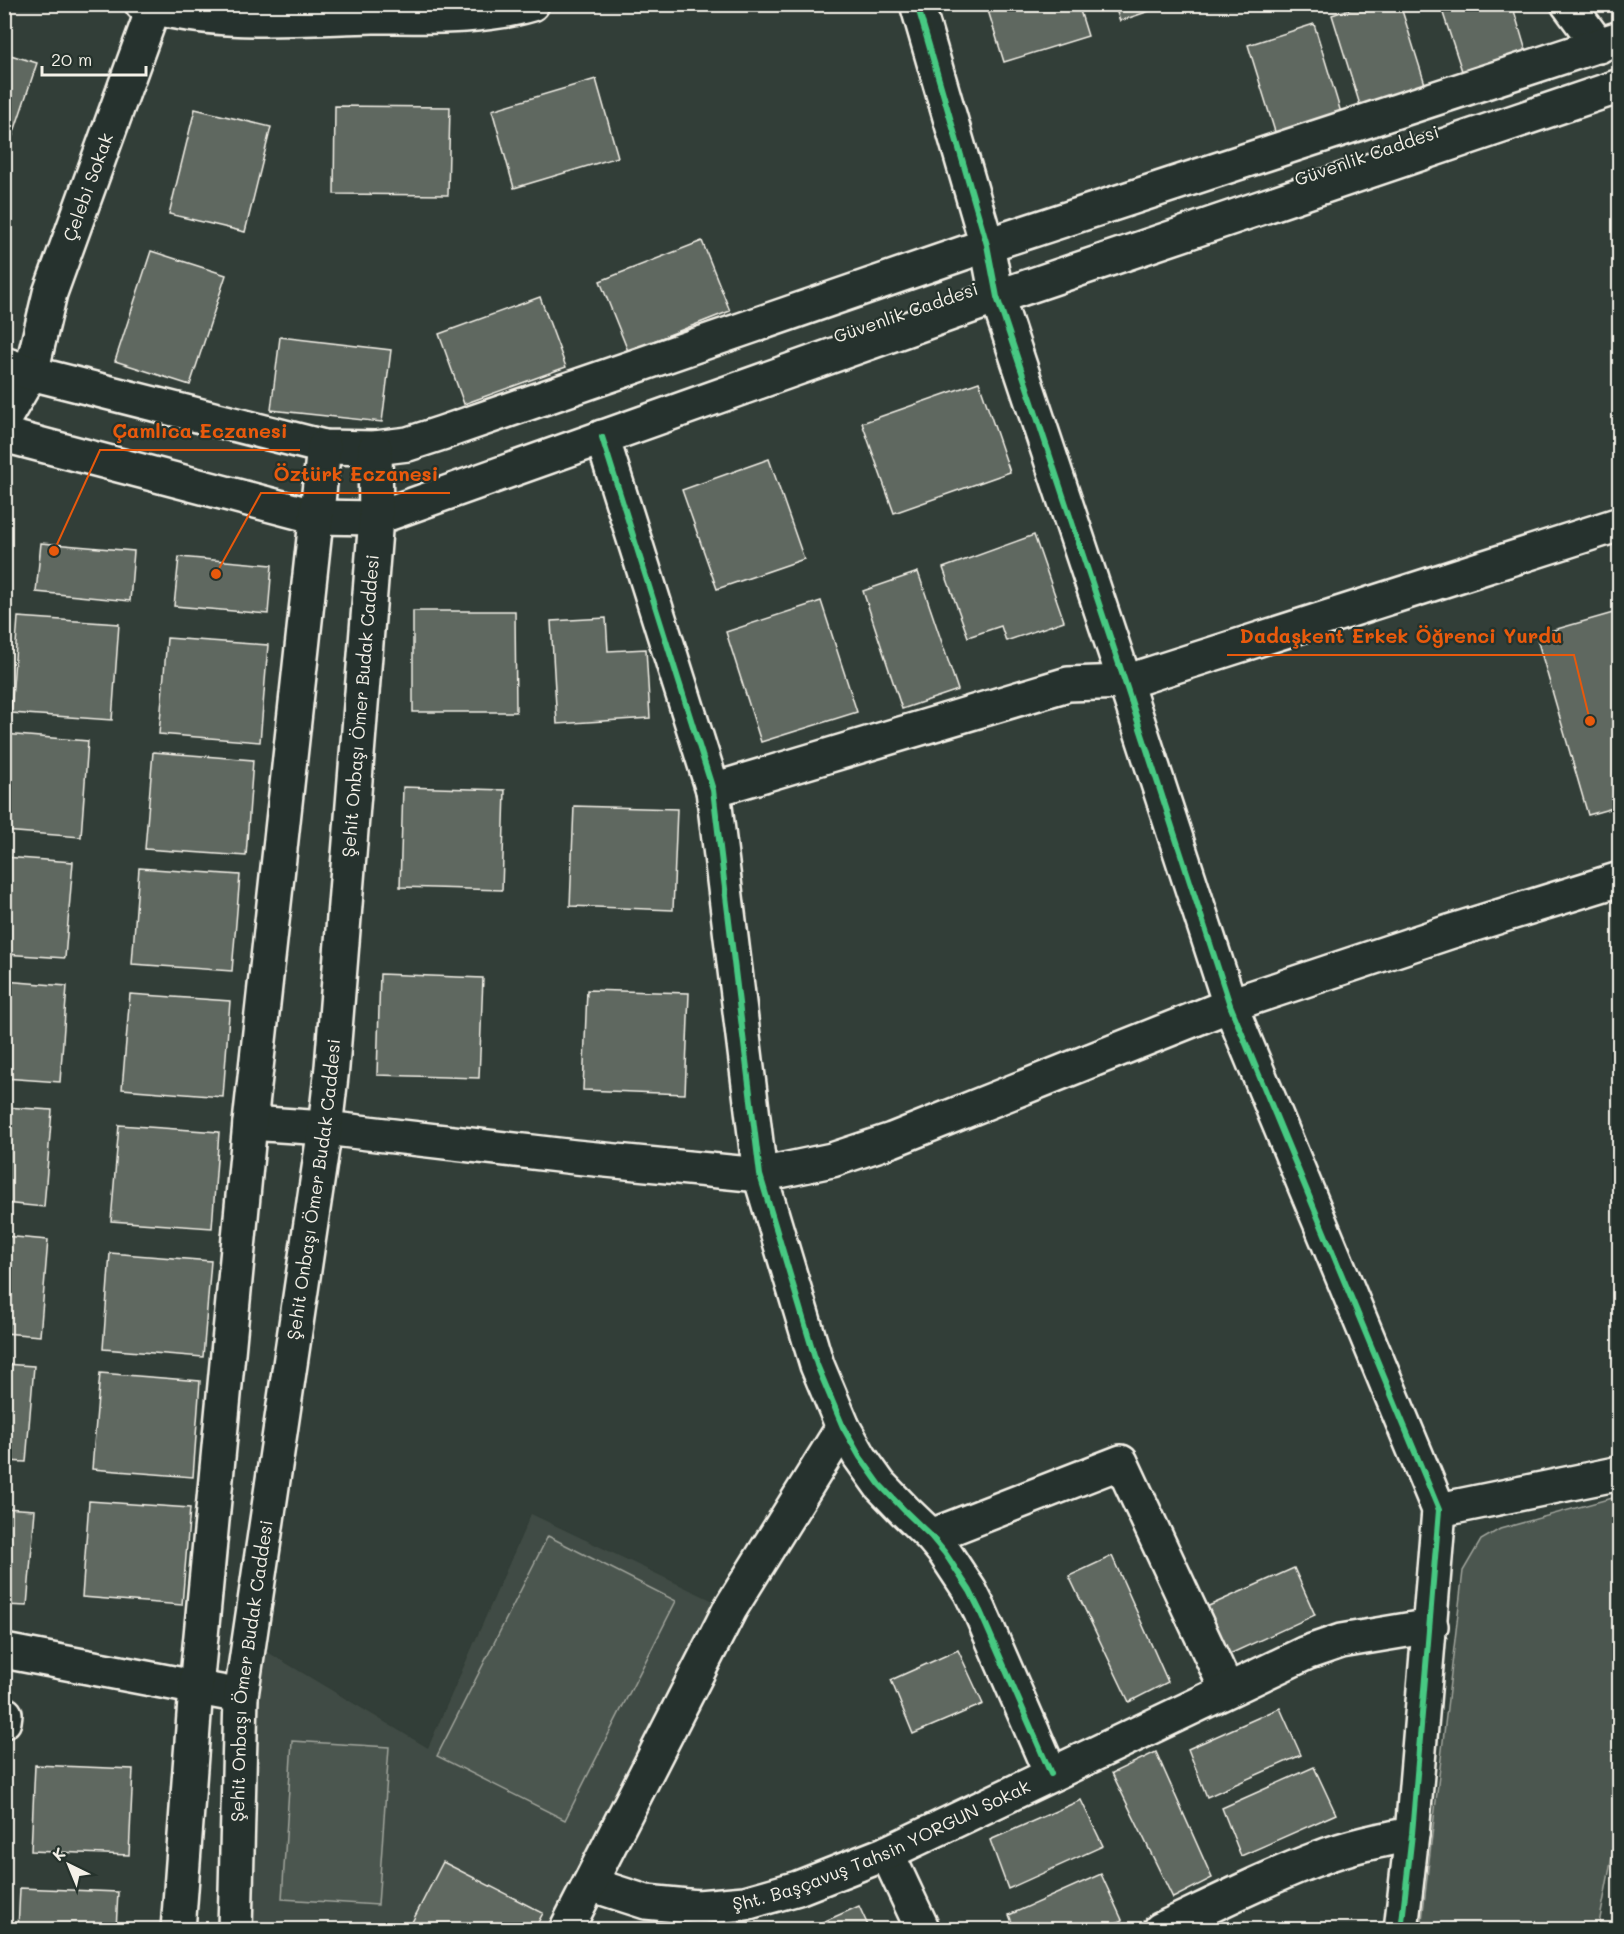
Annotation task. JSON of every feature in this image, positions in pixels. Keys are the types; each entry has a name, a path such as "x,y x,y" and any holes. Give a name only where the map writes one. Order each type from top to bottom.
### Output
{"street":[{"path":"917,4 987,245 997,297 1230,1005 1439,1510 1431,1626 1401,1929"},
{"path":"1568,4 1609,42"},
{"path":"150,6 219,17 269,18 471,15 529,5"},
{"name":"Çelebi Sokak","path":"4,419 18,368 50,293 150,6"},
{"name":"Güvenlik Caddesi","path":"18,368 324,447 375,448 408,444 987,245 1609,42"},
{"name":"Güvenlik Caddesi","path":"4,435 317,517 376,518 997,297 1620,86"},
{"path":"602,437 713,790 760,1175 817,1365 843,1427 860,1457 880,1485 931,1536 958,1572 980,1611 1050,1774"},
{"path":"178,1929 196,1688 250,1123 324,447"},
{"name":"Şehit Onbaşı Ömer Budak Caddesi","path":"235,1929 241,1696 325,1128 333,1055 376,518 375,448"},
{"path":"713,790 1068,684 1125,682 1620,524"},
{"path":"250,1123 325,1128 575,1157 760,1175 832,1160 892,1140 1230,1005 1449,932 1620,879"},
{"path":"566,1929 730,1608 843,1427"},
{"path":"931,1536 1121,1462 1227,1690"},
{"path":"1439,1510 1620,1473"},
{"name":"Şht. Başçavuş Tahsin YORGUN Sokak","path":"590,1884 646,1902 698,1907 745,1902 798,1888 887,1852 1306,1653 1341,1641 1431,1626"},
{"path":"4,1651 241,1696"},
{"path":"4,1721 5,1714"},
{"path":"1160,1929 1320,1857 1372,1842 1412,1834"},
{"path":"887,1852 922,1929"}],"shaded area":[{"path":"1619,1496 1619,1821 1598,1929 1421,1929 1463,1571 1481,1540 1500,1529"},
{"path":"531,1514 730,1609 566,1929 235,1930 249,1641 428,1748"},
{"path":"548,1536 676,1601 565,1820 437,1756"},
{"path":"292,1741 389,1747 378,1905 282,1899"}],"building":[{"path":"986,4 1078,4 1088,36 1004,62"},
{"path":"1114,4 1170,4 1120,21"},
{"path":"1364,4 1400,4 1425,84 1360,105 1332,15"},
{"path":"1440,4 1512,4 1526,51 1462,71"},
{"path":"1314,24 1342,116 1276,135 1248,45"},
{"path":"4,53 37,63 5,159 4,159"},
{"path":"596,79 618,157 514,188 492,110"},
{"path":"335,106 450,107 448,195 334,194"},
{"path":"195,109 271,127 245,232 169,214"},
{"path":"702,241 730,311 628,351 600,281"},
{"path":"151,251 226,275 190,385 115,361"},
{"path":"540,297 566,367 464,404 439,334"},
{"path":"280,337 391,350 382,422 271,410"},
{"path":"979,382 1010,472 894,513 862,423"},
{"path":"769,459 804,559 717,589 682,490"},
{"path":"1034,535 1064,621 1006,641 1001,626 968,637 943,568"},
{"path":"41,543 134,551 130,601 36,592"},
{"path":"179,557 272,565 268,614 174,606"},
{"path":"918,572 958,690 902,709 863,591"},
{"path":"821,601 857,712 761,742 726,632"},
{"path":"413,611 515,611 516,712 413,712"},
{"path":"1620,611 1620,806 1588,815 1536,635"},
{"path":"18,617 119,624 112,720 11,713"},
{"path":"606,618 608,651 646,649 650,718 557,724 551,621"},
{"path":"167,638 268,645 260,742 159,734"},
{"path":"4,734 88,741 81,837 4,831"},
{"path":"153,752 253,760 246,856 145,849"},
{"path":"403,787 505,790 502,890 400,887"},
{"path":"574,806 677,809 673,910 570,906"},
{"path":"4,857 73,862 65,958 4,954"},
{"path":"139,868 240,875 232,971 132,964"},
{"path":"380,974 483,978 479,1078 377,1075"},
{"path":"4,981 67,986 60,1082 4,1078"},
{"path":"587,990 689,993 685,1094 583,1090"},
{"path":"130,994 230,1001 223,1097 122,1089"},
{"path":"4,1107 52,1110 44,1207 4,1203"},
{"path":"119,1125 219,1132 212,1228 111,1221"},
{"path":"4,1236 48,1240 40,1336 4,1333"},
{"path":"110,1253 211,1261 203,1357 103,1349"},
{"path":"4,1364 34,1366 26,1462 4,1461"},
{"path":"100,1373 200,1381 193,1477 92,1469"},
{"path":"89,1501 190,1508 182,1605 82,1597"},
{"path":"4,1508 35,1510 27,1606 4,1605"},
{"path":"1112,1556 1168,1682 1129,1702 1069,1576"},
{"path":"1294,1568 1315,1615 1221,1658 1202,1609"},
{"path":"958,1650 983,1704 913,1734 891,1680"},
{"path":"1280,1708 1301,1755 1207,1797 1188,1749"},
{"path":"1156,1752 1212,1878 1173,1898 1112,1773"},
{"path":"35,1765 133,1769 129,1855 31,1851"},
{"path":"1314,1767 1336,1814 1241,1856 1222,1808"},
{"path":"1081,1800 1103,1846 1008,1889 990,1840"},
{"path":"443,1862 543,1913 534,1930 408,1930"},
{"path":"1101,1874 1122,1920 1102,1930 1015,1930 1009,1915"},
{"path":"20,1888 118,1892 116,1930 18,1930"},
{"path":"859,1906 870,1930 805,1930"}],"cycle path":[{"path":"917,4 987,245 997,297 1230,1005 1439,1510 1412,1834 1401,1930"},
{"path":"602,437 713,790 760,1175 817,1365 843,1427 860,1457 880,1485 945,1553 970,1591 1051,1774"}],"place":[{"name":"Çamlıca Eczanesi","path":"54,551"},
{"name":"Öztürk Eczanesi","path":"216,574"},
{"name":"Dadaşkent Erkek Öğrenci Yurdu","path":"1590,721"}]}
